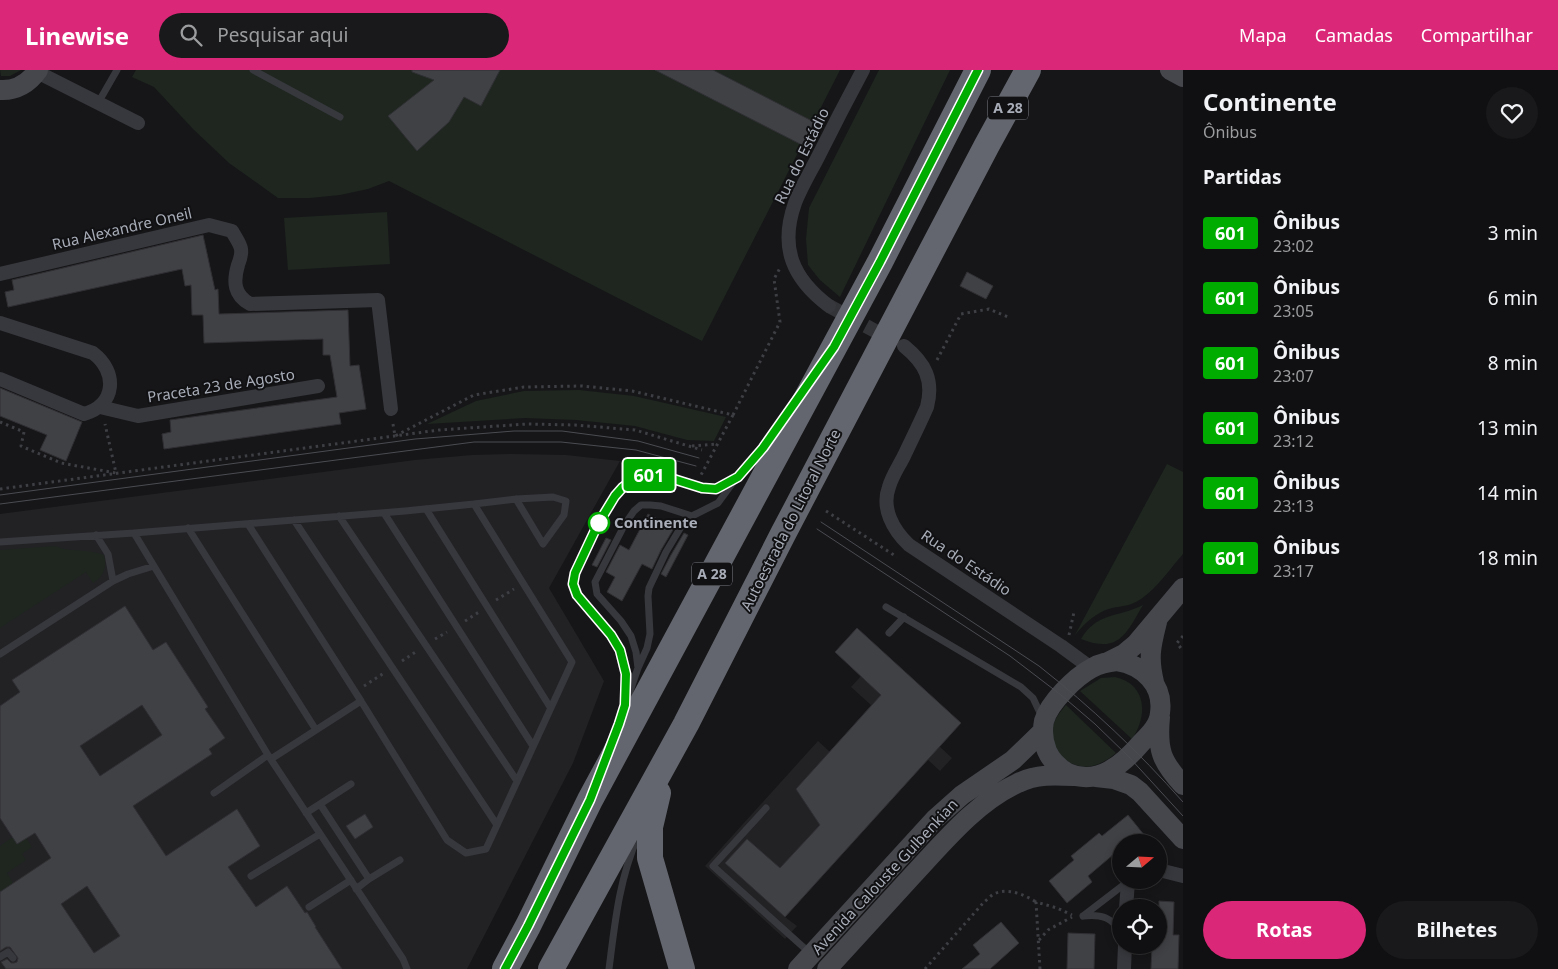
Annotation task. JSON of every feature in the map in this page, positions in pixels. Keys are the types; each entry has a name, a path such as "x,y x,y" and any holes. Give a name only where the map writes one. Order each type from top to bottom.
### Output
{"highway":[{"name":"A 28","path":"505,969 590,800 880,262 978,70"},
{"name":"Autoestrada do Litoral Norte","path":"551,969 686,724 783,534 1028,70"},
{"path":"682,969 650,858 650,827 658,793 686,724"}],"main road":[{"path":"1171,70 1183,77"},
{"path":"0,90 18,88 28,82 37,71"},
{"path":"1160,714 1152,731 1129,757 1112,770 1087,776 1063,770 1050,756 1043,739 1043,726 1051,706 1076,680 1100,665 1124,654 1136,644 1183,588"},
{"path":"1158,617 1150,653 1150,667 1159,699 1158,740 1161,755 1173,774 1183,785"},
{"path":"1100,665 1117,661 1134,665 1142,669 1154,682"},
{"name":"Avenida Calouste Gulbenkian","path":"798,969 935,819 962,795 1013,760 1043,726"},
{"name":"Avenida Calouste Gulbenkian","path":"827,969 952,832 988,801 1018,782 1030,778 1048,776 1114,778 1131,785 1140,792 1183,839"}],"street":[{"name":"Rua do Estádio","path":"829,306 807,287 798,275 789,249 789,233 794,204 863,70"},
{"path":"37,71 138,123"},
{"name":"Rua Alexandre Oneil","path":"0,274 209,225 232,231 241,248 242,257 238,267 236,289 239,296 250,304 378,300 391,408"},
{"path":"0,323 93,353 100,358 105,366 111,388 108,398 100,407 84,414 0,379"},
{"name":"Rua do Estádio","path":"904,346 921,362 927,375 930,395 928,407 889,486 886,503 889,516 900,537 909,545 1062,646 1100,665"},
{"name":"Praceta 23 de Agosto","path":"100,407 138,416 318,386"},
{"path":"1168,872 1183,876"},
{"path":"1124,954 1124,969"}],"lane":[{"path":"98,103 117,70"},
{"path":"253,70 340,117"},
{"path":"801,393 834,347"},
{"path":"619,724 638,668 647,648 650,634 649,588 666,552 681,527 692,516 718,502 763,448 779,424"},
{"path":"625,705 626,674 620,650 611,635 577,595 573,584 575,573 598,524 615,496 633,480 654,475 708,489 716,489 738,477"},
{"path":"0,542 384,513 516,499 553,497 566,501 564,515 543,544 516,499"},
{"path":"248,524 447,840 466,853 486,849 572,662 474,504"},
{"path":"638,668 631,636 621,621 597,594 595,582 625,524 634,511 641,506 650,504 662,506 692,516"},
{"path":"426,509 550,707"},
{"path":"384,513 533,746"},
{"path":"339,516 517,781"},
{"path":"294,520 497,825"},
{"path":"188,528 316,730"},
{"path":"134,533 270,757 403,959 407,969"},
{"path":"96,535 108,554 113,581"},
{"path":"0,654 113,581 154,566"},
{"path":"886,606 1021,687 1033,698 1043,726"},
{"path":"890,633 904,617"},
{"path":"214,793 361,701"},
{"path":"590,800 613,741"},
{"path":"306,813 351,784"},
{"path":"609,969 620,886 626,865 658,793"},
{"path":"320,804 370,880"},
{"path":"766,808 713,866 811,954"},
{"path":"251,876 320,834"},
{"path":"637,839 638,857"},
{"path":"356,889 400,860"},
{"path":"309,906 351,880"},
{"path":"1112,920 1094,915 1083,916 1118,889"},
{"path":"0,957 8,952 13,958"}],"path":[{"path":"696,486 780,322 774,279 789,249"},
{"path":"946,343 961,314 989,309 1008,317"},
{"path":"395,436 474,395 524,387 582,386 632,391 733,415"},
{"path":"100,407 116,473"},
{"path":"0,422 24,432 21,446 61,464 116,473"},
{"path":"0,489 438,430 537,424 635,430 702,450"},
{"path":"689,446 717,444"},
{"path":"1069,635 1074,612"},
{"path":"1183,636 1176,643 1183,651"},
{"path":"925,969 984,902 994,894 1010,892 1025,895 1036,902 1057,908 1074,916 1048,930 1039,940"},
{"path":"1036,902 1040,969"}],"shaded area":[{"path":"0,70 21,70 10,76 1,76"},
{"path":"136,70 840,70 702,341 389,181 368,189 340,195 310,198 278,198 229,163 193,129 154,87 132,77"},
{"path":"879,70 950,70 840,297 820,280 808,265 806,239 809,208"},
{"path":"387,212 390,264 288,270 284,218"},
{"path":"579,390 634,396 726,417 714,441 687,440 635,426 576,420 525,418 427,424 476,401 524,391"},
{"path":"512,454 566,455 620,461 549,588 604,681 573,763 467,969 0,969 0,514 415,460"},
{"path":"1167,464 1183,472 1183,554 1147,595 1130,604 1101,612 1087,622 1075,635"},
{"path":"55,546 104,555 105,567 102,574 93,583 86,572 0,628 0,550"},
{"path":"1143,605 1126,632 1113,642 1104,644 1081,639 1087,630 1101,620"},
{"path":"857,628 961,723 939,746 952,758 940,771 927,759 785,917 797,926 785,939 705,866 818,741 830,752 871,705 851,687 861,676 835,652"},
{"path":"1115,677 1133,686 1142,702 1141,721 1132,739 1080,691 1101,678"},
{"path":"1066,705 1116,753 1099,764 1083,767 1075,765 1062,756 1053,742 1052,734 1055,720"},
{"path":"13,837 18,844 26,838 32,847 22,854 26,860 7,873 13,883 0,892 0,846"}],"building":[{"path":"412,70 500,70 481,106 464,97 449,122 417,151 388,116 434,80 412,72"},
{"path":"655,70 713,70 814,122 802,145"},
{"path":"203,235 215,290 218,289 219,314 348,310 350,366 359,365 366,409 339,413 341,424 164,449 162,434 171,432 170,420 337,397 330,355 323,355 323,339 204,343 203,315 192,315 191,285 185,286 182,269 8,307 5,292 14,290 12,280"},
{"path":"967,272 993,286 986,299 960,286"},
{"path":"0,388 82,422 66,461 40,450 47,435 0,416"},
{"path":"648,514 674,528 652,569 642,564 622,601 607,592 615,577 606,572 620,545 629,550"},
{"path":"684,533 688,535 666,577 661,574"},
{"path":"606,538 611,540 597,567 592,565"},
{"path":"125,606 153,650 166,642 208,707 205,709 225,738 209,749 212,754 133,806 166,856 237,809 260,846 228,867 256,907 287,886 305,913 307,912 342,969 6,969 1,962 7,959 14,963 17,962 18,958 10,947 0,951 0,892 51,858 35,833 17,844 0,818 0,706 20,692 12,680","holes":["142,705 162,735 100,776 80,746","87,886 120,936 94,953 61,904"]},
{"path":"857,628 961,723 785,917 725,863 747,839 780,868 820,825 796,789 881,695 835,652"},
{"path":"365,814 373,827 355,839 346,826"},
{"path":"1128,815 1143,834 1112,834 1112,856 1088,876 1092,882 1067,903 1049,881 1074,860 1071,856 1099,833 1102,836"},
{"path":"1167,902 1174,902 1173,935 1179,935 1178,969 1151,969 1152,954 1167,954"},
{"path":"1001,922 1019,943 990,969 962,969 980,954 973,945"},
{"path":"1068,933 1095,934 1094,969 1067,969"}],"tunnel":[{"path":"829,306 890,339"}],"tram line":[{"path":"0,495 415,439 514,431 562,431 638,441 699,458"},
{"path":"0,504 474,442 561,442 636,450 696,466"},
{"path":"821,522 1039,666 1114,731 1183,802"},
{"path":"817,529 1010,656 1061,695 1129,757 1183,816"}],"bus line":[{"name":"601","path":"505,969 590,800 625,705 626,674 620,650 611,635 577,595 573,584 575,573 598,524 615,496 633,480 654,475 702,488 716,489 738,477 763,448 834,347 880,262 978,70"}],"place":[{"name":"Continente","path":"599,523"}]}
